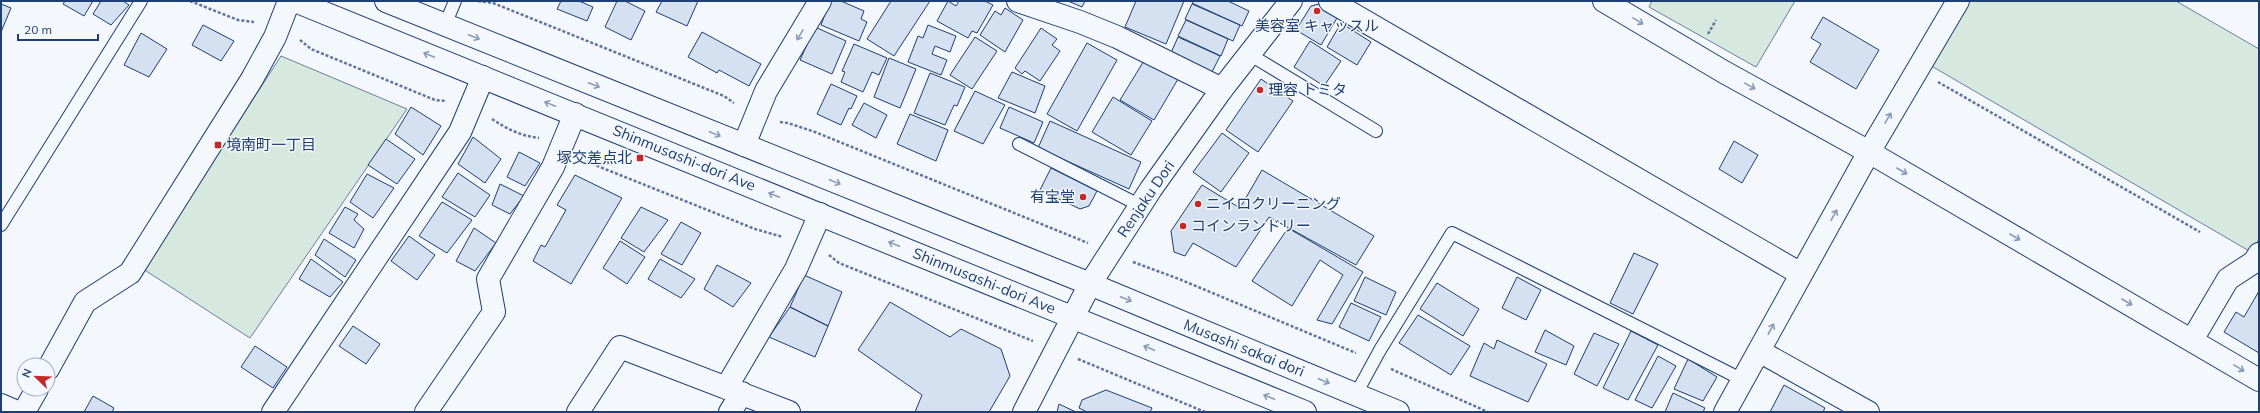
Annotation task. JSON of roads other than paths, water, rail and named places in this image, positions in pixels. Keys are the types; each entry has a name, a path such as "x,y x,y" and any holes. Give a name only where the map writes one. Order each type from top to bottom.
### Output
{"street":[{"path":"55,357 85,302 130,274 252,79 275,37 289,1"},
{"name":"Shinmusashi-dori Ave","path":"295,1 1073,317"},
{"path":"386,1 1090,284"},
{"path":"744,146 766,91 820,1"},
{"path":"1018,1 1080,22 1117,37 1222,89"},
{"name":"Renjaku Dori","path":"1024,412 1090,284 1141,206 1222,89 1291,1"},
{"path":"1330,1 1801,274"},
{"path":"1604,1 1724,72 1869,152 2259,380"},
{"path":"1725,412 1869,152 1958,1"},
{"path":"273,412 460,132 483,77"},
{"path":"426,412 494,312 488,279 554,167 575,114"},
{"path":"730,412 734,391 796,269 820,214"},
{"path":"2192,340 2228,279 2254,262 2259,254"},
{"name":"Musashi sakai dori","path":"1090,284 1398,412"},
{"path":"1073,317 1305,412"},
{"path":"578,412 620,347 789,412"},
{"path":"1759,351 1868,412"},
{"path":"24,412 32,397"},
{"path":"1,405 17,412"}],"lane":[{"path":"1,225 141,1"},
{"path":"445,25 455,1"},
{"path":"1249,54 1376,131"},
{"path":"1019,144 1141,206"},
{"path":"1356,394 1452,233 1743,380"}],"place":[{"name":"美容室 キャッスル","path":"1317,11"},
{"name":"理容 トミタ","path":"1260,90"},
{"name":"境南町一丁目","path":"218,145"},
{"name":"塚交差点北","path":"640,158"},
{"name":"有宝堂","path":"1083,197"},
{"name":"ニイロクリーニング","path":"1198,204"},
{"name":"コインランドリー","path":"1183,226"}]}
